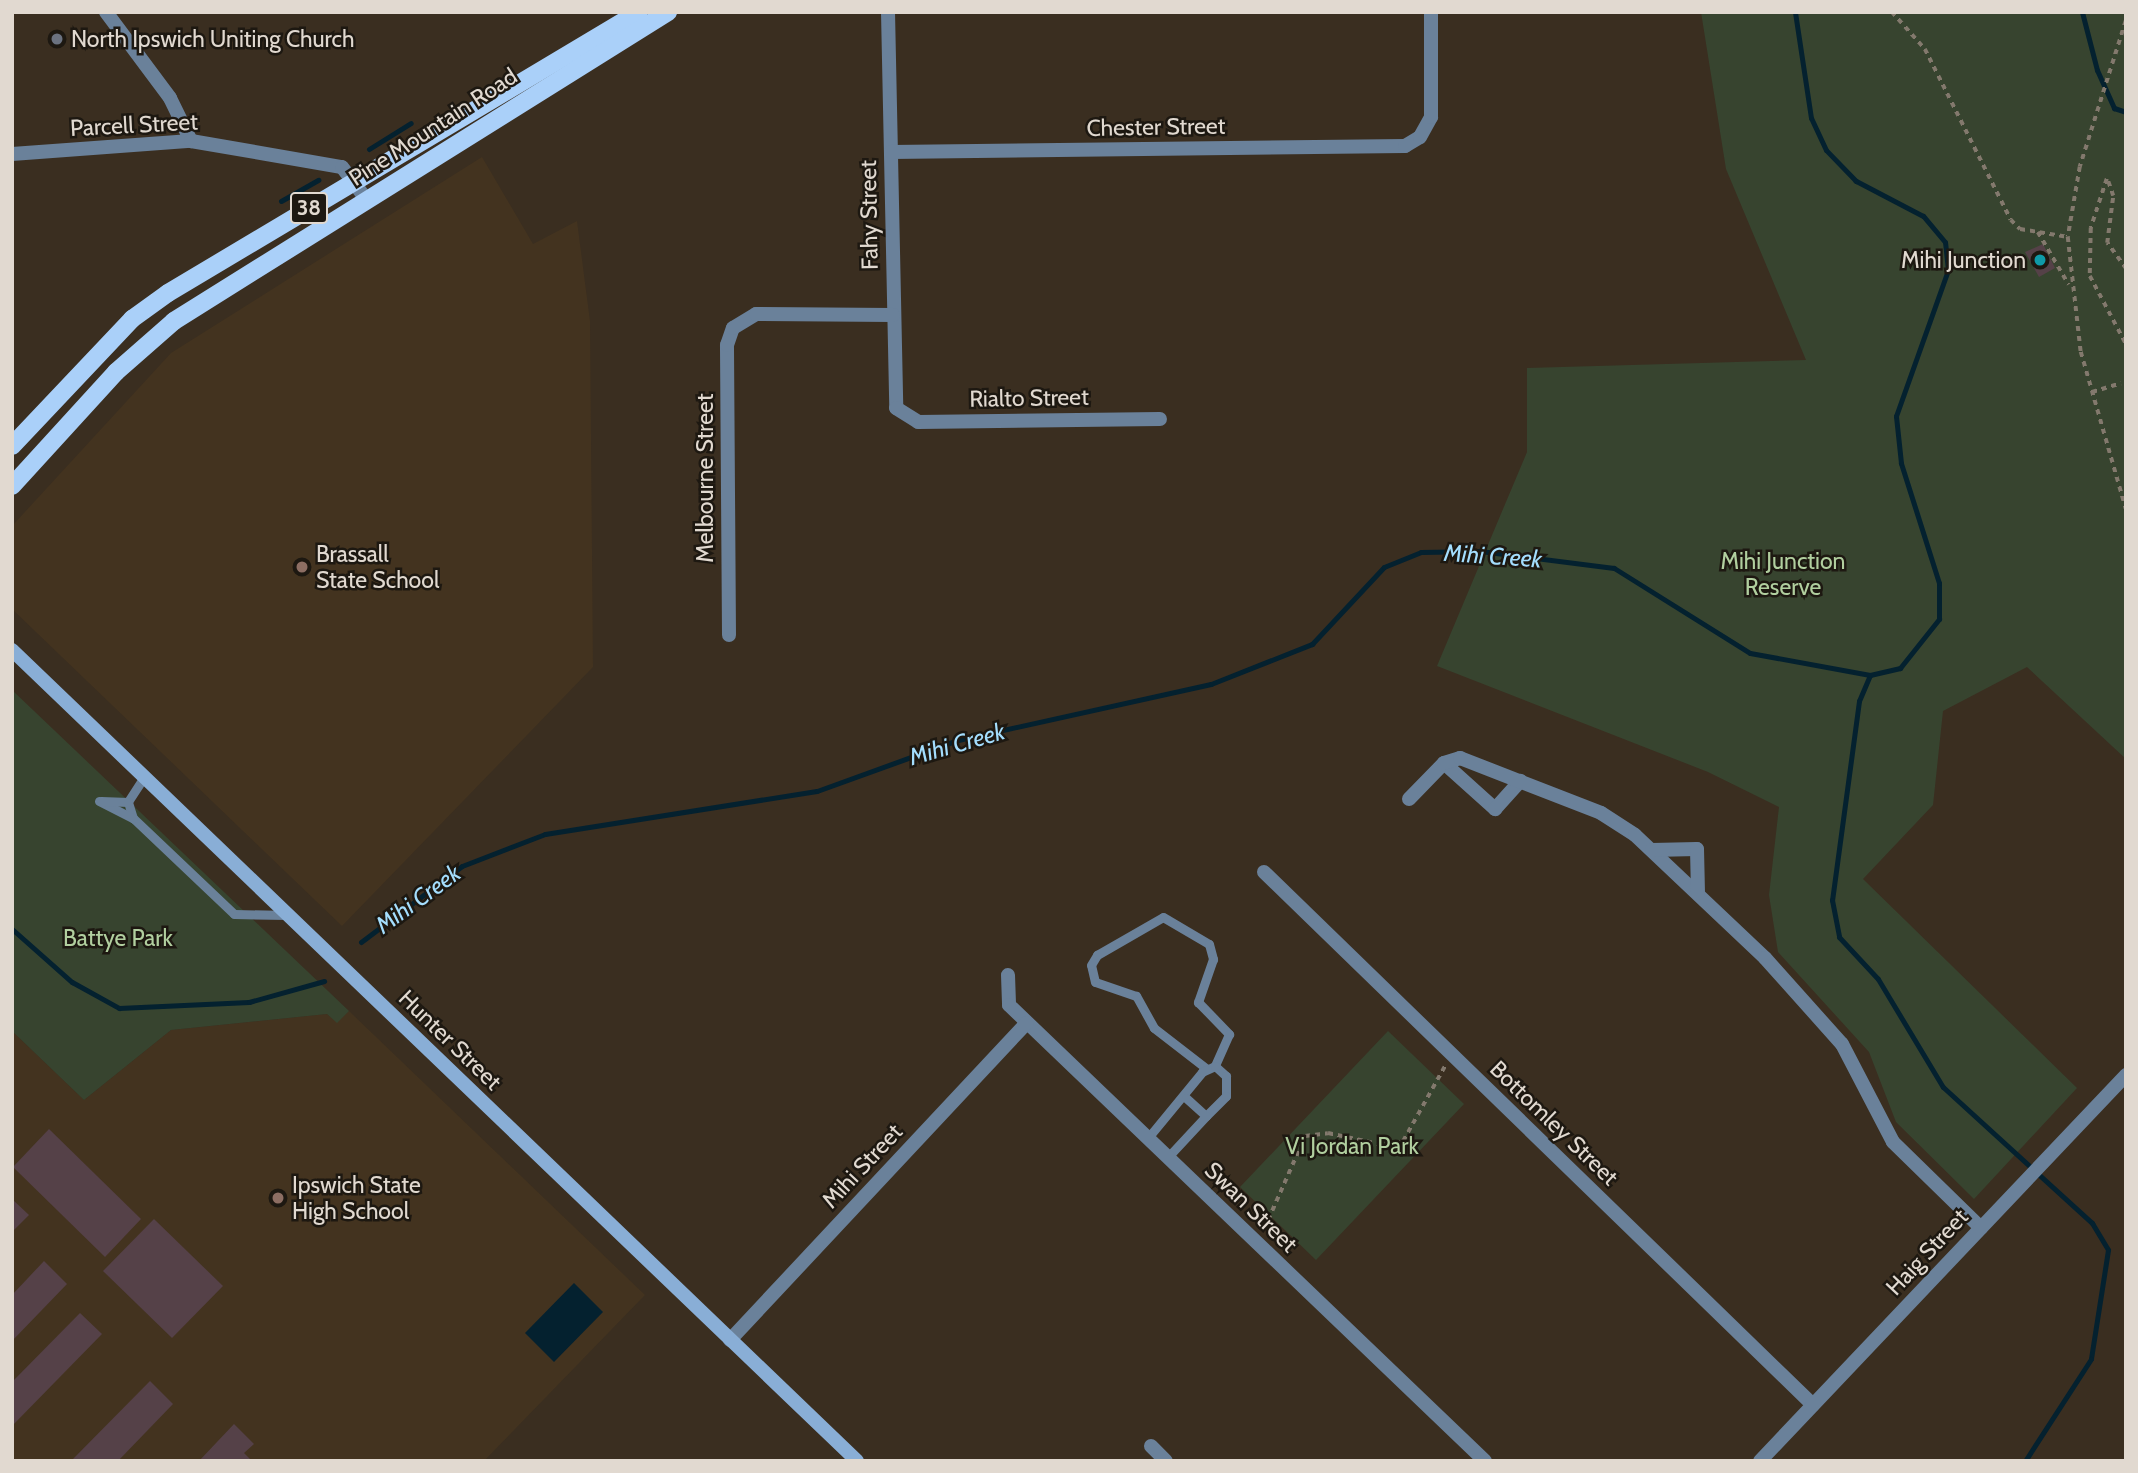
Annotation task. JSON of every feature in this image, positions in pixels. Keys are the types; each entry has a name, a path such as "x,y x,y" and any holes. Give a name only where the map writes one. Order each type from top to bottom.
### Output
{"main road":[{"name":"Pine Mountain Road","path":"12,446 132,319 355,181 639,12"},
{"name":"Pine Mountain Road","path":"12,486 144,345 366,199 668,12"},
{"name":"Hunter Street","path":"12,650 857,1461"}],"street":[{"path":"106,12 170,98 191,141"},
{"name":"Fahy Street","path":"888,12 892,392 901,415"},
{"name":"Chester Street","path":"891,152 1398,147 1420,138 1431,109 1431,12"},
{"name":"Parcell Street","path":"12,154 191,141 342,167 366,199"},
{"name":"Melbourne Street","path":"729,635 727,345 737,324 756,314 893,314"},
{"name":"Rialto Street","path":"901,415 918,422 1160,419"},
{"path":"1409,799 1444,763 1460,758 1601,813 1652,850 1698,893 1851,1055 1893,1142 1981,1228"},
{"path":"1444,763 1495,809 1520,781"},
{"path":"1652,850 1697,849 1698,893"},
{"name":"Bottomley Street","path":"1264,872 1814,1405"},
{"name":"Swan Street","path":"1008,975 1009,1005 1485,1461"},
{"name":"Mihi Street","path":"730,1340 1027,1023"},
{"name":"Haig Street","path":"1760,1461 2126,1074"},
{"path":"1151,1446 1166,1461"}],"lane":[{"path":"133,818 128,802 144,777"},
{"path":"128,802 99,801 133,818 234,914 288,915"},
{"path":"1147,1139 1211,1068 1229,1034 1198,1002 1213,959 1209,944 1163,917 1097,954 1091,965 1095,982 1136,996 1158,1033 1211,1068 1230,1087 1167,1158"},
{"path":"1186,1098 1206,1116"}],"path":[{"path":"1892,12 1925,49 2011,220 2038,232 2068,237"},
{"path":"2126,21 2080,167 2068,237 2070,287 2092,393 2126,509"},
{"path":"2126,269 2107,243 2113,196 2107,179 2091,228 2090,276 2126,344"},
{"path":"2038,232 2070,287"},
{"path":"2092,393 2121,383"},
{"path":"1253,1241 1271,1221 1305,1136 1328,1133 1388,1146 1404,1141 1437,1074 1454,1058"}],"shaded area":[{"name":"Brassall State School","path":"482,157 533,244 577,221 590,321 593,667 342,926 12,609 12,526 171,353"},
{"name":"Ipswich State High School","path":"349,1011 645,1295 484,1461 12,1461 12,1031 84,1100 171,1030 327,1014 337,1022"}],"green space":[{"name":"Mihi Junction Reserve","path":"1701,12 2126,12 2126,759 2027,667 1943,711 1933,805 1863,879 2077,1088 1974,1199 1896,1122 1869,1052 1778,952 1769,895 1779,807 1708,772 1437,666 1527,452 1527,368 1806,360 1726,169"},
{"name":"Battye Park","path":"12,690 349,1011 337,1023 327,1014 171,1030 84,1100 12,1031"},
{"name":"Vi Jordan Park","path":"1388,1031 1464,1104 1316,1260 1240,1187"}],"water":[{"path":"574,1283 603,1312 554,1362 525,1333"}],"building":[{"name":"Mihi Junction","path":"2043,244 2055,268 2039,277 2025,252"},
{"path":"49,1129 141,1219 105,1257 13,1167"},
{"path":"12,1199 29,1215 12,1232"},
{"path":"154,1219 223,1286 172,1338 103,1271"},
{"path":"44,1261 67,1284 12,1341 12,1295"},
{"path":"80,1313 102,1334 12,1426 12,1382"},
{"path":"150,1381 173,1404 118,1461 71,1461"},
{"path":"234,1424 254,1444 244,1453 252,1461 199,1461"}],"waterway":[{"name":"Mihi Creek","path":"361,942 462,866 545,834 817,791 958,740 1211,684 1312,644 1384,567 1421,552 1480,551 1614,568 1750,653 1870,675 1900,668 1939,619 1939,583 1901,463 1896,416 1948,270 1945,242 1923,216 1856,181 1826,150 1811,118 1795,12"},
{"name":"Mihi Creek","path":"2082,12 2097,70 2114,108 2126,112"},
{"path":"369,149 411,123"},
{"path":"281,201 318,180"},
{"path":"1870,675 1859,701 1832,900 1839,937 1878,979 1943,1087 2092,1223 2108,1250 2091,1359 2025,1461"},
{"name":"Mihi Creek","path":"12,929 72,982 119,1008 249,1002 324,981"}],"place":[{"name":"North Ipswich Uniting Church","path":"57,39"},
{"name":"Mihi Junction","path":"2040,260"},
{"name":"Brassall State School","path":"302,567"},
{"name":"Ipswich State High School","path":"278,1198"}]}
